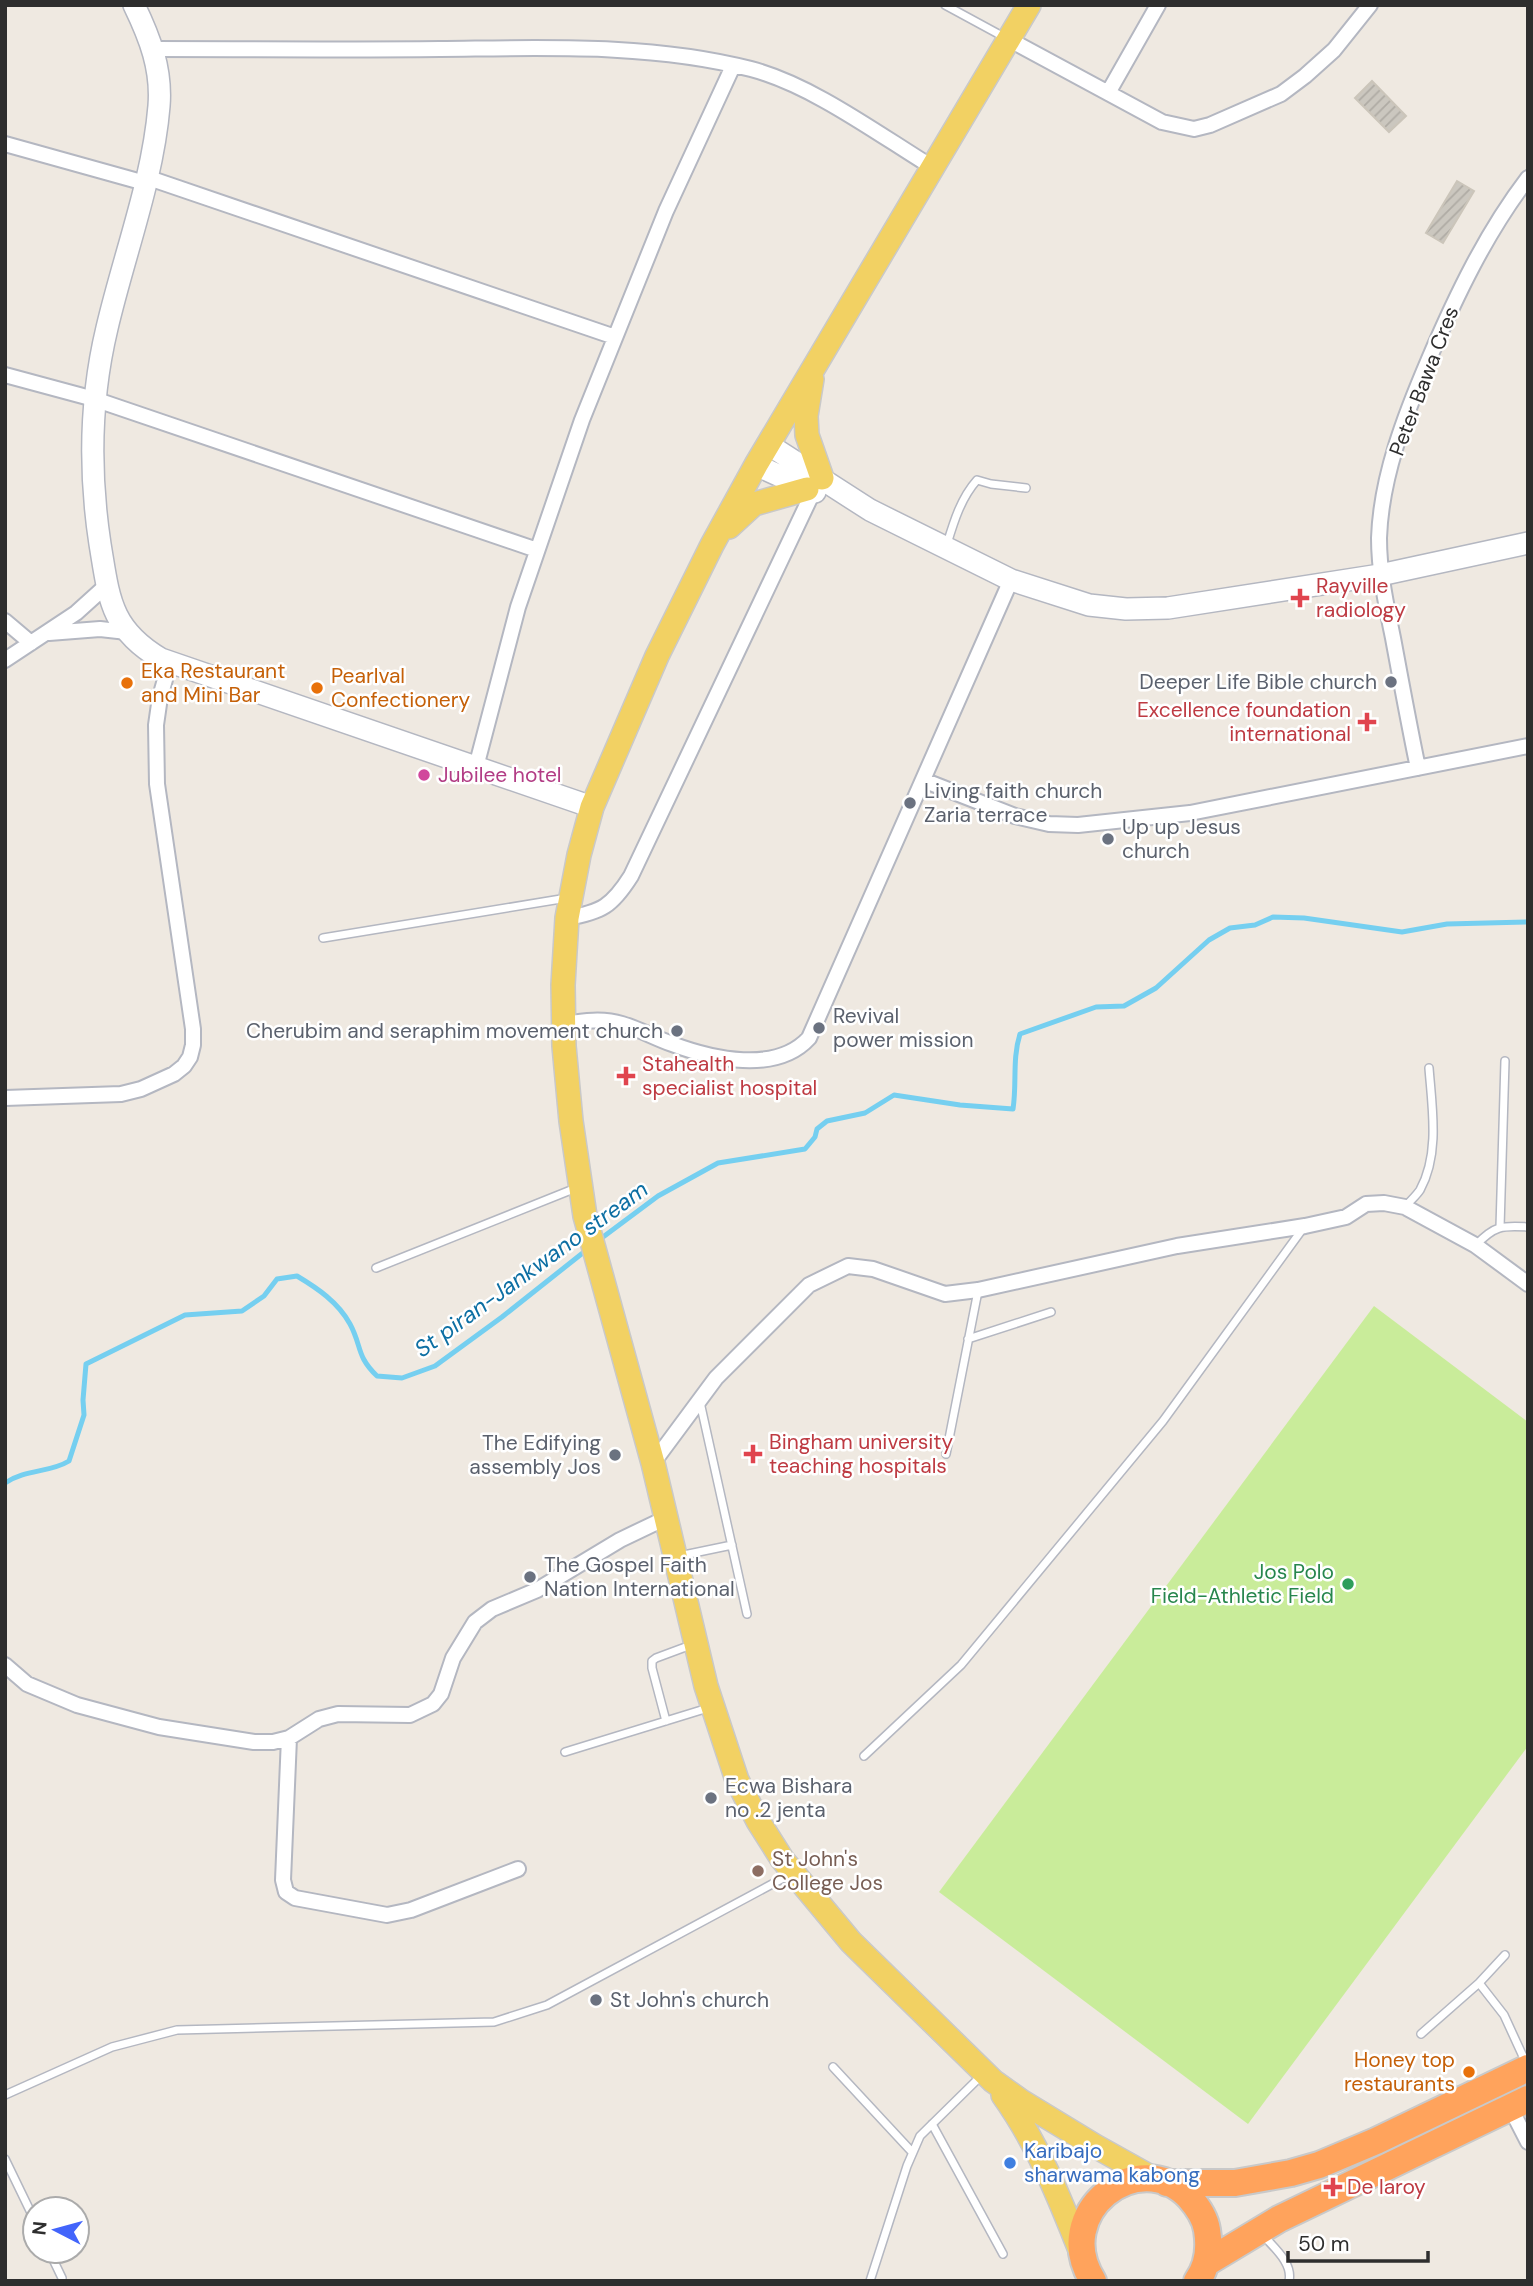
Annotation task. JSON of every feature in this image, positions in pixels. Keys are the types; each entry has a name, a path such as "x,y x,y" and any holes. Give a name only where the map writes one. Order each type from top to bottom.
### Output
{"highway":[{"path":"1086,2271 1083,2228 1088,2215 1105,2194 1116,2186 1129,2181 1236,2183 1291,2174 1376,2141 1528,2067"},
{"path":"1201,2272 1279,2218 1519,2103"},
{"path":"1162,2182 1184,2193 1198,2207 1206,2224 1209,2243 1201,2272"}],"main road":[{"path":"1029,5 756,465 712,545 657,656 592,807 579,855 569,908 563,985 564,1046 571,1121 585,1216 653,1463 712,1707 737,1780 758,1822 793,1873 851,1942 989,2077 1021,2101 1095,2146 1162,2182"},
{"path":"712,545 754,504 814,486 806,416 813,368"},
{"path":"989,2077 1018,2116 1037,2150 1086,2271"}],"street":[{"path":"134,5 154,49 159,74 160,105 146,180 106,329 94,399 92,444 98,528 107,585 116,617 145,649 170,662 592,807"},
{"path":"1108,93 1158,5"},
{"path":"1008,39 1161,122 1194,129 1210,125 1280,94 1334,50 1370,5"},
{"path":"154,49 619,50 698,59 752,69 794,85 932,167"},
{"path":"476,767 518,607 582,420 666,211 733,66"},
{"path":"5,144 146,180 615,337"},
{"name":"Peter Bawa Cres","path":"1418,768 1380,575 1379,536 1384,498 1396,444 1447,318 1482,247 1528,178"},
{"path":"5,375 94,399 537,550"},
{"path":"769,445 814,486"},
{"path":"756,465 870,510 1011,580 1089,605 1126,610 1168,608 1380,575 1528,544"},
{"path":"569,908 593,914 608,906 620,894 631,876 814,486"},
{"path":"564,1024 588,1020 620,1023 692,1051 717,1057 748,1060 771,1058 788,1054 800,1047 808,1038 1011,580"},
{"path":"5,660 76,613 107,585"},
{"path":"5,621 30,643"},
{"path":"44,634 100,629 127,632"},
{"path":"5,1098 121,1094 141,1089 174,1074 190,1057 193,1029 157,784 156,725 160,697 170,662"},
{"path":"923,780 1015,816 1049,824 1078,825 1190,813 1528,746"},
{"path":"653,1463 716,1378 809,1284 848,1266 873,1269 945,1294 978,1290 1177,1246 1305,1226 1346,1217 1367,1204 1384,1203 1405,1207 1475,1245 1528,1284"},
{"path":"5,1665 27,1684 76,1704 159,1727 254,1742 273,1742 289,1738 319,1719 338,1714 410,1715 433,1704 441,1694 453,1658 475,1622 492,1609 537,1590 620,1540 666,1518"},
{"path":"289,1738 283,1880 286,1892 295,1898 387,1915 411,1910 518,1869"},
{"path":"1519,2103 1528,2142"}],"lane":[{"path":"945,5 1008,39"},
{"path":"946,548 956,517 970,488 977,480 1026,488"},
{"path":"323,938 569,908"},
{"path":"1500,1227 1505,1061"},
{"path":"1405,1207 1419,1191 1431,1163 1433,1123 1429,1068"},
{"path":"376,1268 580,1186"},
{"path":"864,1756 961,1665 1163,1421 1305,1226"},
{"path":"1475,1245 1490,1230 1500,1227 1528,1227"},
{"path":"946,1454 978,1290"},
{"path":"968,1339 1051,1312"},
{"path":"699,1400 747,1614"},
{"path":"675,1557 732,1545"},
{"path":"666,1721 652,1661 696,1643"},
{"path":"565,1752 712,1707"},
{"path":"5,2095 113,2047 177,2030 494,2022 547,2005 793,1873"},
{"path":"1421,2034 1479,1983 1505,1955"},
{"path":"1479,1983 1504,2015 1528,2067"},
{"path":"833,2067 912,2152"},
{"path":"870,2281 912,2152 920,2136 989,2077"},
{"path":"932,2124 1003,2254"},
{"path":"5,2159 22,2195"},
{"path":"1260,2230 1288,2265 1289,2281"},
{"path":"56,2265 62,2278"}],"green space":[{"name":"Jos Polo Field-Athletic Field","path":"1374,1306 1528,1422 1528,1746 1248,2124 939,1892"}],"building":[{"path":"1372,81 1406,116 1389,132 1355,98"},
{"path":"1457,181 1474,191 1443,243 1426,233"}],"waterway":[{"name":"St piran-Jankwano stream","path":"599,1240 658,1196 718,1163 805,1149 815,1137 817,1129 827,1121 865,1113 894,1095 960,1105 1013,1109 1016,1053 1020,1034 1096,1007 1124,1006 1156,988 1209,940 1230,928 1255,925 1273,917 1304,918 1402,932 1447,924 1528,922"},
{"name":"St piran-Jankwano stream","path":"5,1483 21,1475 54,1468 69,1461 84,1415 86,1364 185,1315 242,1311 264,1296 277,1279 297,1276 339,1309 354,1332 362,1357 377,1376 402,1378 435,1366 589,1248"}],"place":[{"name":"Rayville radiology","path":"1300,598"},
{"name":"Deeper Life Bible church","path":"1391,682"},
{"name":"Eka Restaurant and Mini Bar","path":"127,683"},
{"name":"Pearlval Confectionery","path":"317,688"},
{"name":"Excellence foundation international","path":"1367,722"},
{"name":"Jubilee hotel","path":"424,775"},
{"name":"Living faith church Zaria terrace","path":"910,803"},
{"name":"Up up Jesus church","path":"1108,839"},
{"name":"Revival power mission","path":"819,1028"},
{"name":"Cherubim and seraphim movement church","path":"677,1031"},
{"name":"Stahealth specialist hospital","path":"626,1076"},
{"name":"Bingham university teaching hospitals","path":"753,1454"},
{"name":"The Edifying assembly Jos","path":"615,1455"},
{"name":"The Gospel Faith Nation International","path":"530,1577"},
{"name":"Jos Polo Field-Athletic Field","path":"1348,1584"},
{"name":"Ecwa Bishara no .2 jenta","path":"711,1798"},
{"name":"St John's College Jos","path":"758,1871"},
{"name":"St John's church","path":"596,2000"},
{"name":"Honey top restaurants","path":"1469,2072"},
{"name":"Karibajo sharwama kabong","path":"1010,2163"},
{"name":"De laroy","path":"1333,2187"}]}
